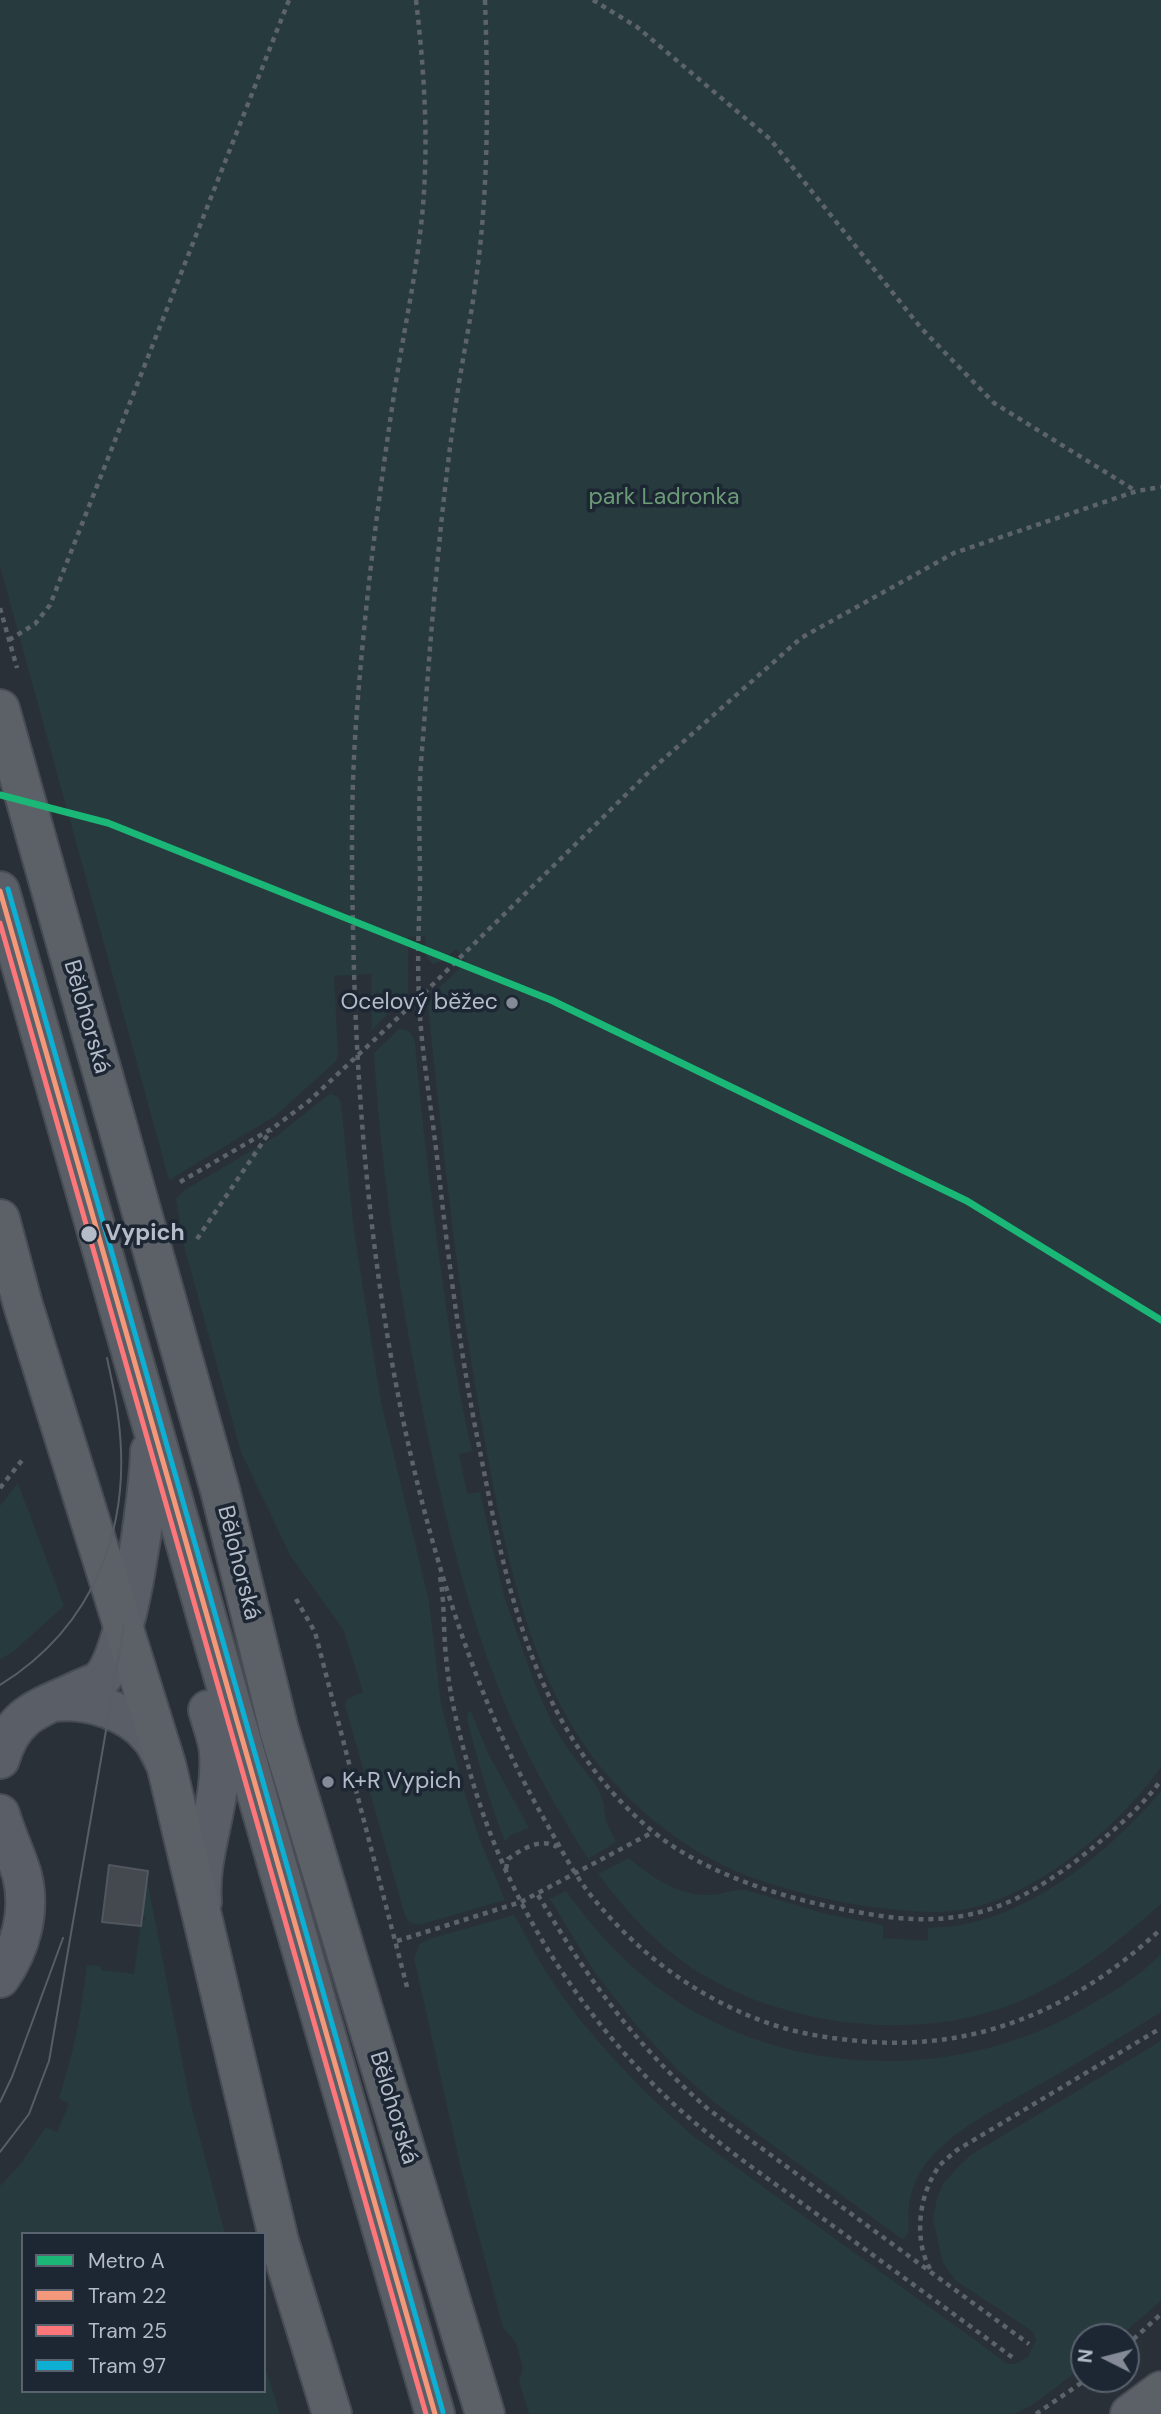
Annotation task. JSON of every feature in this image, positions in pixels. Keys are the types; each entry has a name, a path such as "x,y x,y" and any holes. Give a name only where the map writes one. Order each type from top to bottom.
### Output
{"main road":[{"name":"Bělohorská","path":"0,709 220,1490 279,1730 485,2414"},
{"path":"0,1219 23,1306 166,1764 279,2241 332,2414"},
{"path":"1130,2414 1161,2391"}],"lane":[{"path":"0,891 435,2414"},
{"path":"0,981 219,1750 217,1799 200,1882 202,1911"},
{"path":"0,1759 10,1735 31,1712 100,1680 111,1666 124,1626 147,1500 150,1453 136,1363"},
{"path":"45,1704 74,1701 110,1710 127,1718 152,1739 166,1764"},
{"path":"0,1978 13,1959 25,1916 21,1872 3,1833"}],"path":[{"path":"9,640 35,624 50,606 289,0"},
{"path":"416,0 426,117 421,229 395,386 369,572 356,732 352,893 357,1058 369,1206 383,1304 410,1448 456,1620 487,1703 513,1763 575,1874 622,1930 653,1960 688,1985 727,2006 768,2023 809,2035 898,2044 940,2041 983,2032 1025,2018 1084,1989 1138,1951 1161,1929"},
{"path":"485,0 488,109 478,267 453,419 421,771 419,998 448,1257 463,1363 498,1539 515,1607 537,1670 559,1717 584,1759 628,1810 677,1849 739,1879 803,1900 897,1919 964,1917 995,1909 1025,1896 1058,1875 1124,1822 1161,1780"},
{"path":"593,0 637,27 770,139 920,328 994,403 1137,491"},
{"path":"173,1186 273,1128 309,1101 419,998 650,771 801,638 954,553 1137,491 1161,487"},
{"path":"193,1244 273,1128"},
{"path":"0,1488 24,1458"},
{"path":"437,1556 446,1655 455,1710 481,1808 521,1902 549,1954 589,2012 659,2091 716,2140 1016,2360"},
{"path":"397,1941 538,1895 653,1832"},
{"path":"507,1874 508,1859 525,1849 547,1842 561,1850"},
{"path":"538,1895 598,1991 680,2084 719,2117 1029,2344"},
{"path":"931,2272 923,2258 921,2219 924,2197 941,2165 957,2150 1161,2028"},
{"path":"1140,2333 1161,2314"},
{"path":"1036,2414 1070,2391"}],"green space":[{"name":"park Ladronka","path":"0,0 1161,0 1161,1767 1144,1789 1100,1834 1075,1855 1021,1889 966,1909 931,1912 854,1904 773,1885 735,1871 675,1837 622,1791 583,1744 560,1704 541,1662 512,1572 492,1481 466,1330 428,1006 435,992 466,962 456,949 443,961 433,964 426,957 425,936 408,937 408,993 372,1030 371,974 334,976 338,1055 335,1062 275,1116 169,1180 0,566"},
{"path":"399,1029 410,1032 415,1042 442,1280 457,1378 472,1451 459,1454 467,1494 480,1492 504,1596 534,1682 553,1725 598,1788 603,1801 606,1821 616,1842 588,1859 538,1774 492,1671 456,1557 437,1480 402,1296 378,1102 374,1053"},
{"path":"332,1094 338,1097 341,1103 354,1231 381,1402 429,1601 441,1704 478,1835 505,1900 419,1925 409,1922 405,1915 345,1705 347,1699 363,1692 343,1629 290,1555 241,1452 184,1246 176,1199 185,1190 278,1135"},
{"path":"18,1483 64,1606 14,1651 0,1660 0,1506"},
{"path":"468,1711 471,1712 489,1755 529,1828 511,1835 505,1841 479,1765 467,1718"},
{"path":"1161,1791 1161,1904 1098,1956 1046,1989 988,2012 947,2021 904,2025 861,2024 818,2018 776,2007 736,1992 700,1973 657,1941 598,1874 629,1858 659,1880 682,1891 706,1895 746,1890 826,1914 883,1925 883,1938 928,1941 928,1928 960,1925 989,1918 1045,1892 1071,1875 1120,1835"},
{"path":"147,1879 190,2101 224,2232 21,2232 21,2393 266,2393 266,2369 280,2414 0,2414 0,2186 19,2166 46,2127 57,2132 69,2104 59,2098 76,2033 87,1965 101,1966 101,1970 134,1974 141,1922 145,1921 145,1917 142,1917"},
{"path":"566,1891 608,1942 631,1966 657,1987 704,2017 756,2040 811,2054 867,2061 923,2059 979,2050 1033,2034 1083,2009 1134,1978 1161,1954 1161,2012 978,2120 945,2143 917,2179 910,2202 909,2229 906,2237 902,2239 715,2103 678,2070 636,2025 594,1971 550,1899"},
{"path":"514,1915 546,1972 578,2017 633,2079 693,2136 1008,2364 1015,2364 1028,2357 1036,2339 1032,2331 955,2280 943,2263 933,2219 943,2184 972,2154 1161,2041 1161,2301 1135,2323 1070,2323 1070,2377 1031,2406 1014,2414 529,2414 519,2381 523,2368 516,2343 503,2327 462,2173 414,1958 420,1944 429,1939"}],"building":[{"path":"109,1865 148,1871 141,1926 102,1922"}],"tram line":[{"name":"97","path":"8,889 443,2412"},
{"name":"22","path":"0,891 435,2414"},
{"name":"25","path":"0,923 426,2414"},
{"path":"0,1685 33,1661 61,1634 83,1603 100,1570 112,1534 119,1496 121,1457 117,1409 107,1358"},
{"path":"0,2152 29,2114 49,2061 124,1626"},
{"path":"0,2102 12,2077 63,1938"}],"metro line":[{"name":"A","path":"0,795 108,823 551,1000 967,1201 1161,1320"}],"place":[{"name":"Ocelový běžec","path":"512,1003"},
{"name":"Vypich","path":"89,1234"},
{"name":"K+R Vypich","path":"328,1782"}]}
